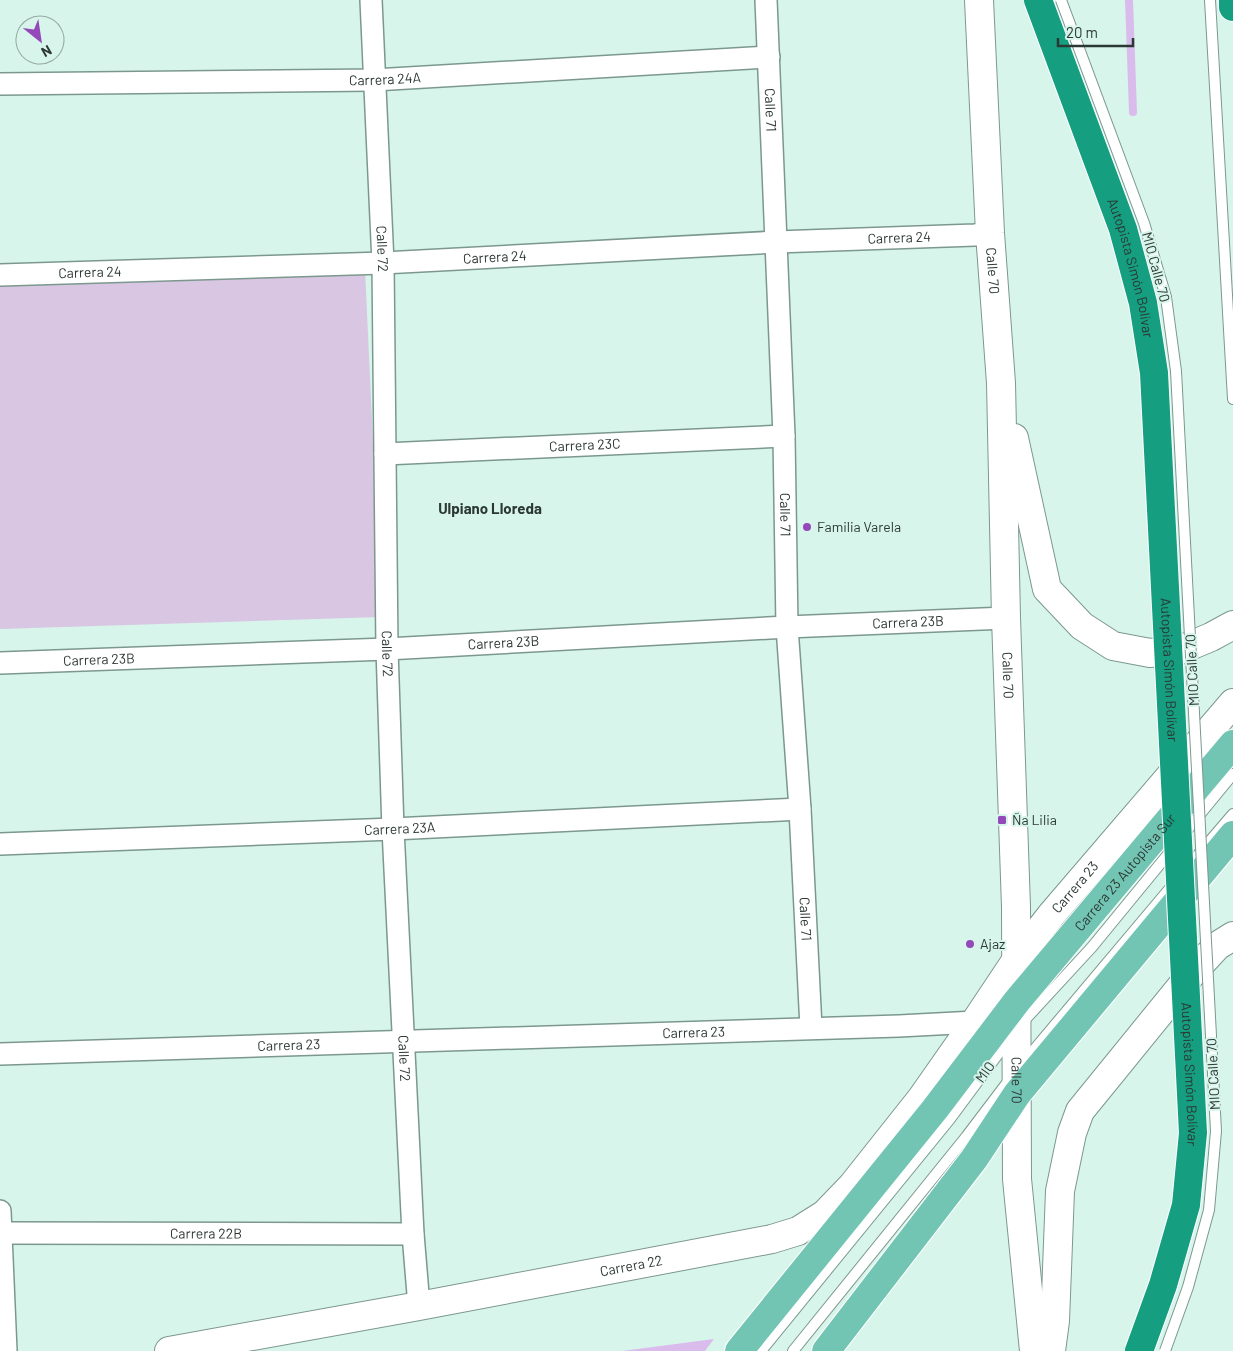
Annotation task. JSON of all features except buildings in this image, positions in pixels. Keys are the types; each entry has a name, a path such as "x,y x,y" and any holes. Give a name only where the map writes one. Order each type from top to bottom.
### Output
{"highway":[{"name":"Autopista Simón Bolívar","path":"1038,0 1123,229 1144,303 1154,373 1193,1132 1186,1205 1163,1285 1139,1351"},
{"path":"1233,0 1233,7"}],"main road":[{"name":"Carrera 23 Autopista Sur","path":"1016,1001 1233,744"},
{"path":"826,1351 974,1159 1017,1082 1233,835"},
{"name":"Carrera 23","path":"739,1351 935,1109 1016,1001"}],"street":[{"name":"Calle 72","path":"371,0 383,263 387,649 393,828 413,1234 419,1306"},
{"name":"Calle 71","path":"766,0 784,436 787,627 800,809 811,1028"},
{"name":"Calle 70","path":"979,0 990,233 1002,383 1016,1001"},
{"name":"Carrera 24A","path":"0,84 374,80 769,57"},
{"name":"Carrera 24","path":"0,275 383,263 776,242 990,233"},
{"path":"1002,383 1047,589 1082,626 1113,646 1150,653 1180,650 1212,637 1233,625"},
{"name":"Carrera 23C","path":"385,454 784,436"},
{"name":"Carrera 23B","path":"0,663 387,649 787,627 1006,618"},
{"name":"Carrera 23","path":"0,1054 811,1028 997,1024 1016,960 1052,914 1233,703"},
{"name":"Carrera 23A","path":"0,844 800,809"},
{"path":"1051,1351 1055,1321 1060,1191 1072,1133 1080,1111 1192,972 1217,946 1233,936"},
{"name":"Calle 70","path":"997,1024 1017,1082 1017,1179 1034,1351"},
{"name":"Carrera 22","path":"169,1351 772,1239 798,1231 825,1214 852,1186 920,1099 997,1024"},
{"path":"0,1211 6,1351"},
{"name":"Carrera 22B","path":"1,1233 413,1234"}],"lane":[{"name":"MIO Calle 70","path":"1061,0 1144,223 1166,297 1176,371 1216,1131 1209,1210 1188,1286 1165,1351"},
{"path":"1210,0 1233,399"},
{"name":"MIO","path":"761,1351 950,1120 997,1024 1092,947 1233,774"},
{"name":"MIO","path":"793,1351 960,1144 1017,1082 1233,814"}],"shaded area":[{"path":"365,269 381,617 0,629 0,282"},
{"path":"714,1339 705,1351 622,1351"}],"waterway":[{"path":"1129,0 1133,112"}],"place":[{"name":"Familia Varela","path":"807,527"},
{"name":"Ña Lilia","path":"1002,820"},
{"name":"Ajaz","path":"970,944"}],"district":[{"name":"Ulpiano Lloreda","path":"490,509"}]}
